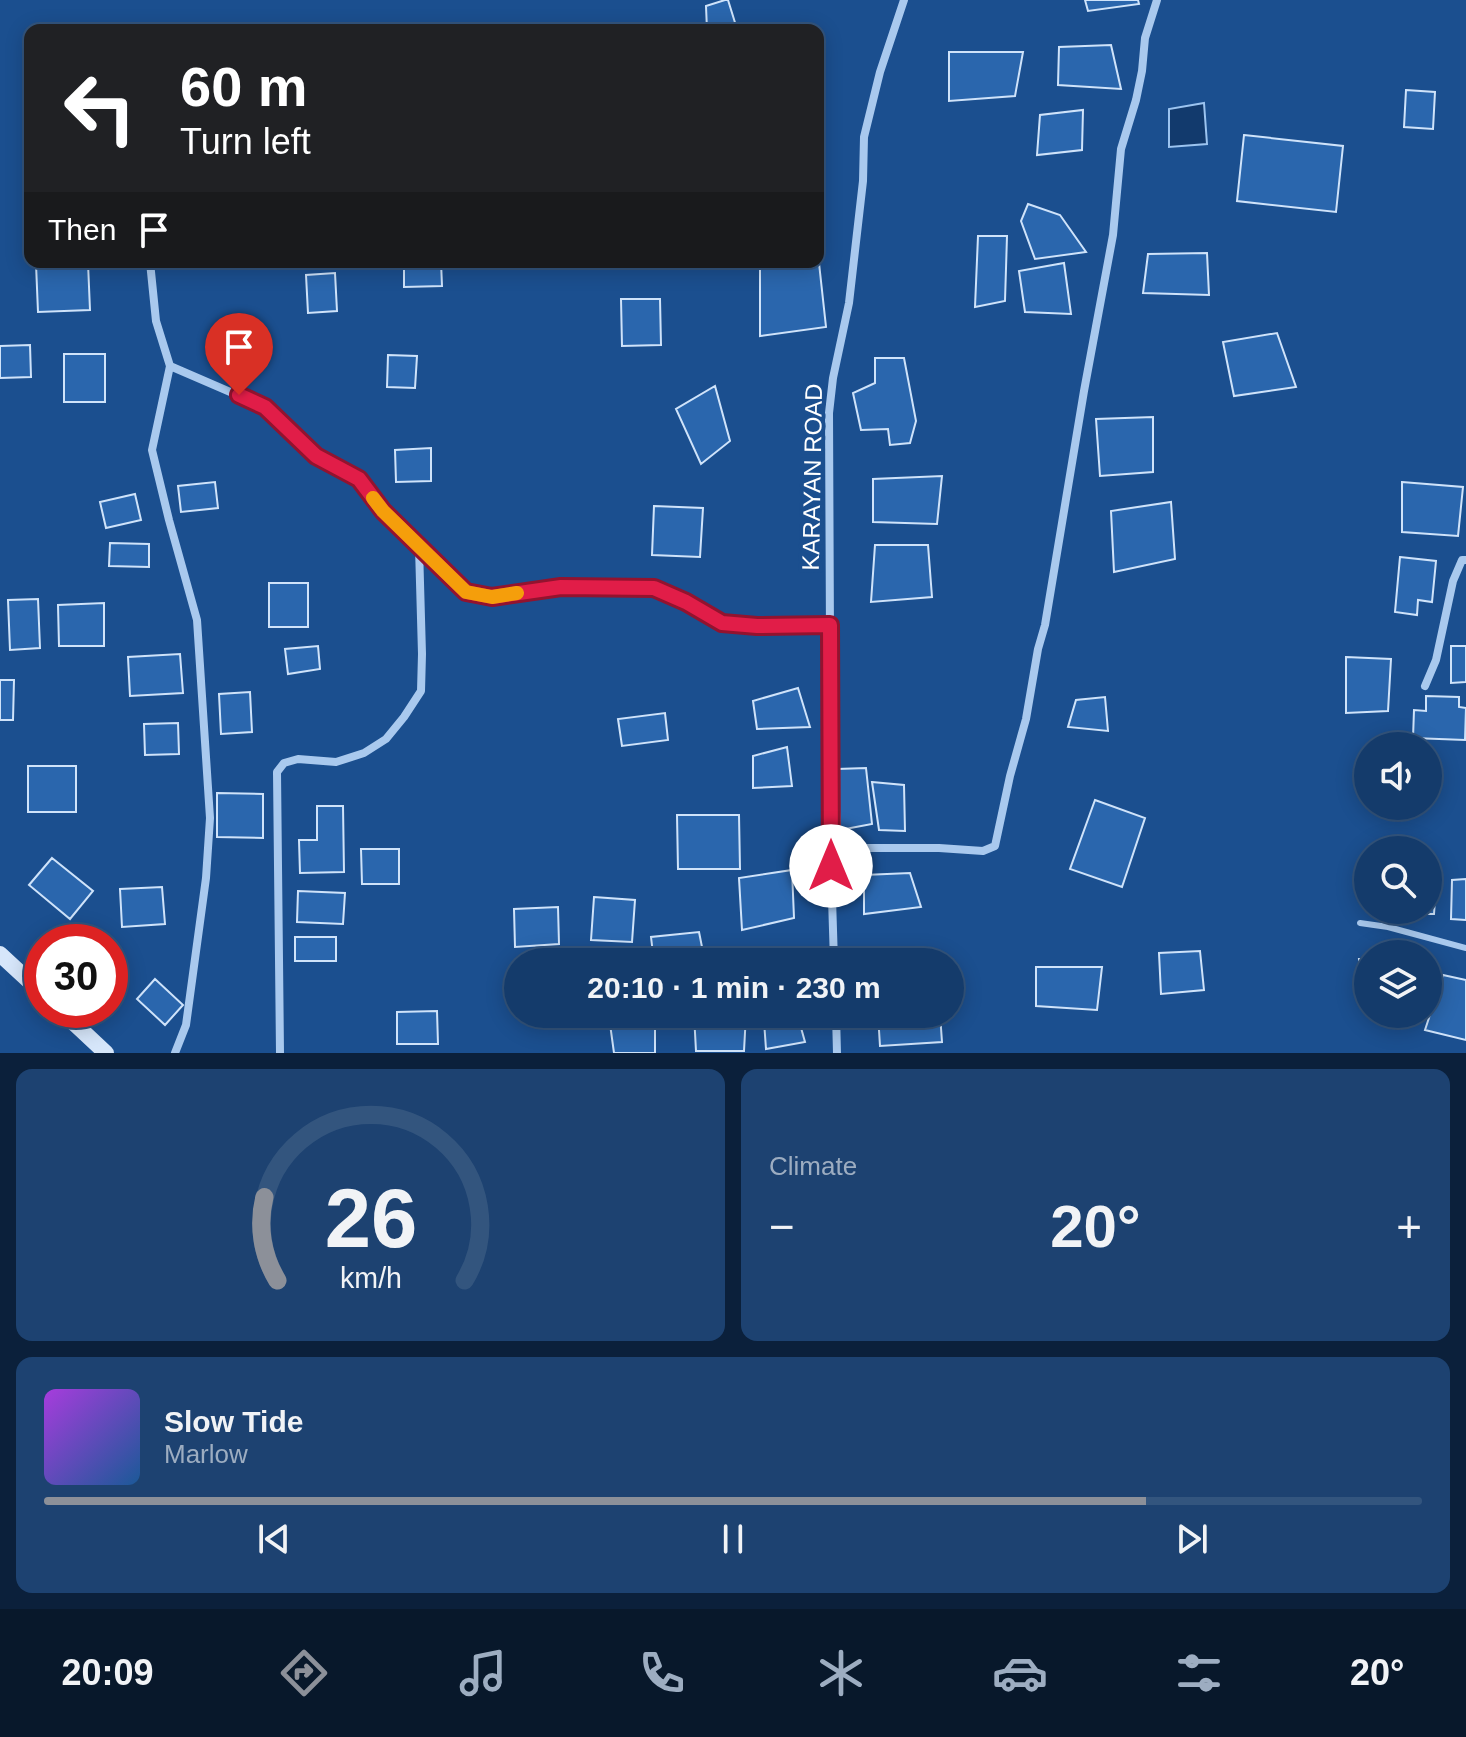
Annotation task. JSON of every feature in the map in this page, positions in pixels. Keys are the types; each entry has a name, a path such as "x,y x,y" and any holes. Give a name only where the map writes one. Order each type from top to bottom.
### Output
{"main road":[{"path":"0,954 24,976"},
{"path":"79,1028 106,1053"}],"street":[{"name":"KARAYAN ROAD","path":"834,948 829,413 849,303 863,181 864,137 880,72 904,0"},
{"path":"831,848 983,851 995,846 1045,625 1113,235 1121,149 1136,100 1145,38 1157,0"},
{"path":"151,268 156,321 170,366 152,450 197,620 210,818 206,878 186,1025 175,1053"},
{"path":"170,366 265,407 316,456 359,479 383,511 466,592 492,597 561,587 654,588 722,623 830,625"},
{"path":"280,1053 277,772 284,763 298,759 336,762 364,753 386,739 421,691 419,547"},
{"path":"1425,686 1436,660 1453,581 1462,560 1466,560"},
{"path":"836,1028 837,1053"}],"lane":[{"path":"1367,924 1466,948"}],"water":[{"path":"1204,103 1207,144 1169,147 1169,109"}],"building":[{"path":"728,0 735,24 707,24 706,6"},
{"path":"1085,0 1138,0 1139,4 1088,11"},
{"path":"1111,45 1121,89 1058,85 1059,47"},
{"path":"949,52 1023,52 1015,96 949,101"},
{"path":"1406,90 1435,92 1433,129 1404,127"},
{"path":"1083,110 1082,150 1037,155 1040,115"},
{"path":"1244,135 1343,146 1336,212 1237,201"},
{"path":"1028,204 1060,215 1086,252 1035,259 1021,221"},
{"path":"978,236 1007,236 1005,301 975,307"},
{"path":"1207,253 1209,295 1143,293 1148,254"},
{"path":"1064,263 1071,314 1025,312 1019,271"},
{"path":"36,268 88,268 90,310 38,312"},
{"path":"404,268 441,268 442,286 404,287"},
{"path":"760,268 820,268 826,327 760,336"},
{"path":"335,273 337,311 308,313 306,275"},
{"path":"621,299 660,299 661,345 622,346"},
{"path":"1277,333 1296,387 1234,396 1223,342"},
{"path":"30,345 31,377 0,378 0,346"},
{"path":"64,354 105,354 105,402 64,402"},
{"path":"388,355 417,356 415,388 387,387"},
{"path":"875,358 904,358 916,421 910,443 890,445 888,429 861,430 853,393 875,383"},
{"path":"715,386 730,441 701,464 676,409"},
{"path":"1153,417 1153,472 1100,476 1096,419"},
{"path":"431,448 431,481 396,482 395,450"},
{"path":"942,476 937,524 873,522 873,479"},
{"path":"215,482 218,508 181,512 178,486"},
{"path":"1402,482 1463,487 1458,536 1402,532"},
{"path":"135,494 141,520 106,528 100,502"},
{"path":"1171,502 1175,559 1114,572 1111,511"},
{"path":"654,506 703,508 700,557 652,555"},
{"path":"110,543 149,544 149,567 109,566"},
{"path":"875,545 928,545 932,597 871,602"},
{"path":"1400,557 1436,561 1432,602 1418,600 1417,615 1395,612"},
{"path":"269,583 308,583 308,627 269,627"},
{"path":"38,599 40,648 10,650 8,600"},
{"path":"104,603 104,646 59,646 58,605"},
{"path":"318,646 320,669 288,674 285,649"},
{"path":"1451,646 1466,646 1466,682 1451,683"},
{"path":"180,654 183,693 130,696 128,657"},
{"path":"1346,657 1391,659 1388,711 1346,713"},
{"path":"0,680 14,680 13,720 0,720"},
{"path":"798,688 810,727 757,729 753,701"},
{"path":"250,692 252,732 221,734 219,694"},
{"path":"1426,696 1459,697 1459,707 1466,708 1465,740 1442,739 1442,732 1413,732 1414,710 1426,711"},
{"path":"1105,697 1108,731 1068,727 1076,700"},
{"path":"665,713 668,740 622,746 618,719"},
{"path":"178,723 179,754 145,755 144,724"},
{"path":"787,747 792,786 753,788 753,756"},
{"path":"28,766 76,766 76,812 28,812"},
{"path":"866,768 872,824 840,830 837,769"},
{"path":"872,782 904,785 905,831 879,830"},
{"path":"217,793 263,794 263,838 217,837"},
{"path":"1095,800 1145,818 1122,887 1070,869"},
{"path":"317,806 343,806 344,872 300,873 299,840 317,840"},
{"path":"677,815 739,815 740,869 678,869"},
{"path":"361,849 399,849 399,884 362,884"},
{"path":"52,858 93,891 70,919 29,885"},
{"path":"792,870 794,918 742,930 739,878"},
{"path":"910,873 921,907 864,914 864,875"},
{"path":"1466,879 1466,920 1451,919 1452,880"},
{"path":"162,887 165,924 128,927 122,924 120,889"},
{"path":"298,891 345,893 343,924 297,922"},
{"path":"594,897 635,900 632,942 591,940"},
{"path":"558,907 559,944 515,947 514,909"},
{"path":"699,932 702,948 652,948 651,937"},
{"path":"295,937 336,937 336,961 295,961"},
{"path":"1200,951 1204,990 1161,994 1159,953"},
{"path":"1036,967 1102,967 1097,1010 1036,1006"},
{"path":"1443,975 1466,980 1466,1040 1425,1030 1442,1028"},
{"path":"155,979 183,1005 165,1025 137,999"},
{"path":"437,1011 438,1044 397,1044 397,1012"},
{"path":"611,1028 655,1028 655,1053 614,1053"},
{"path":"695,1028 745,1028 744,1051 696,1051"},
{"path":"764,1028 801,1028 805,1042 766,1049"},
{"path":"879,1028 941,1028 942,1042 880,1046"}],"slow traffic":[{"path":"373,498 466,592 492,597 517,593"}],"route":[{"path":"239,395 265,407 316,456 359,479 383,511 466,592 492,597 561,587 654,588 722,623 830,625 831,866"}]}
